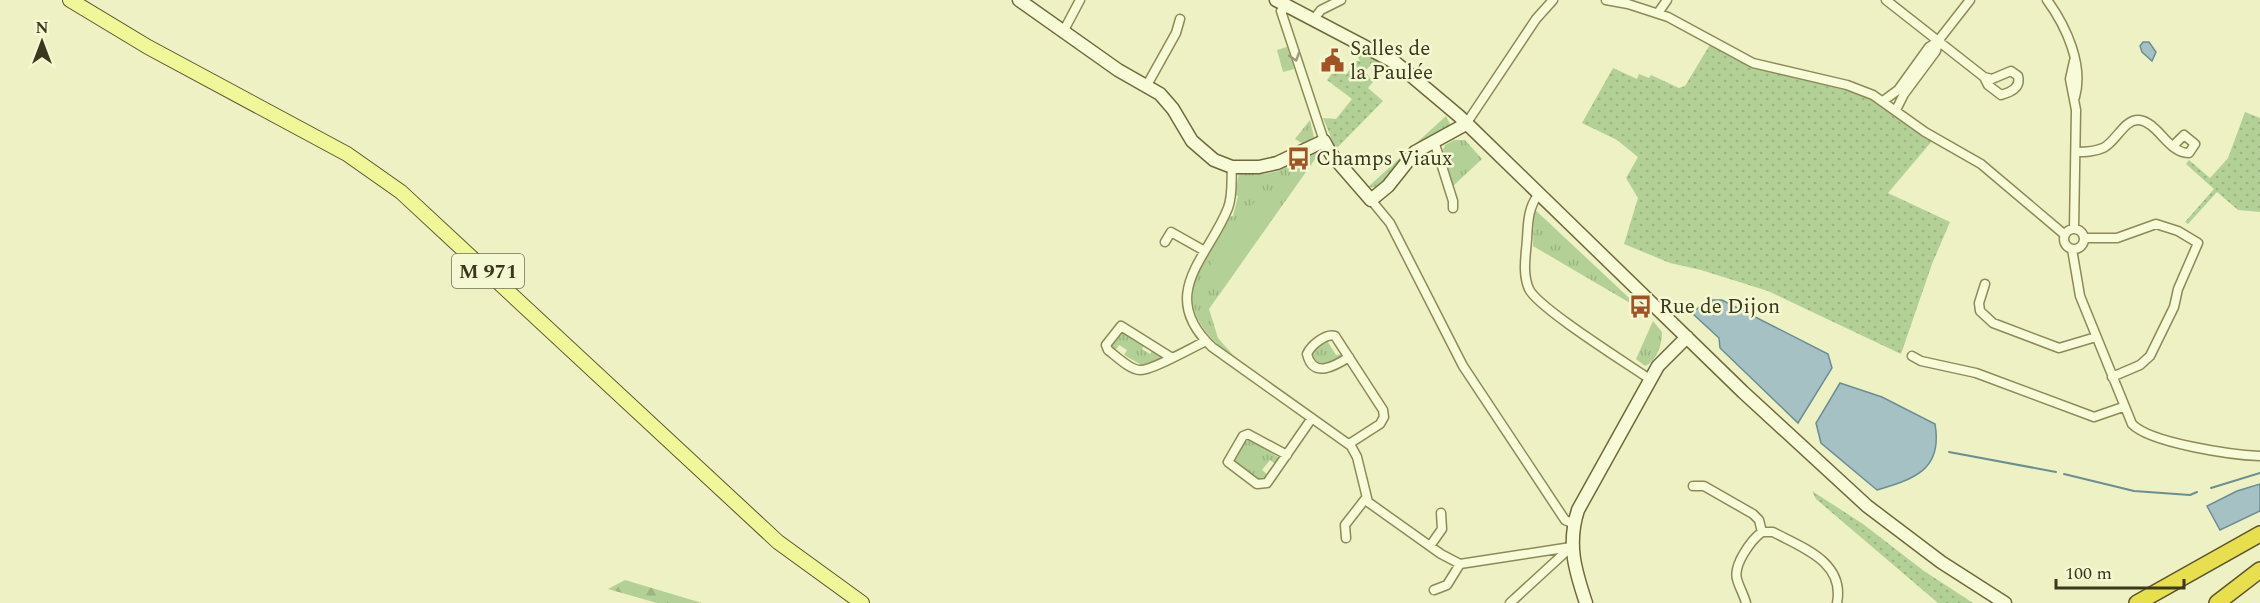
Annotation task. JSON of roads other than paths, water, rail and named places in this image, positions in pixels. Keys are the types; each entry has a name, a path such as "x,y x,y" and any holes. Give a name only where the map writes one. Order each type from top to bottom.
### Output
{"highway":[{"path":"2137,603 2260,534"},
{"path":"2217,603 2260,570"},
{"path":"2231,603 2260,581"}],"main road":[{"name":"M 971","path":"69,0 148,47 347,154 401,192 770,535 808,566 862,603"}],"street":[{"path":"1018,0 1063,32 1147,85 1169,103 1198,148 1214,160 1232,167 1268,165 1324,141"},
{"path":"1063,32 1080,0"},
{"path":"1276,0 1396,63 1466,124 1867,506 1932,555 2005,603"},
{"path":"1313,20 1322,10 1341,0"},
{"path":"1371,200 1388,186 1415,152 1466,124 1536,19 1553,0"},
{"path":"1606,0 1658,13 1753,63 1847,85 1883,101 1925,132 1981,164 2065,235 2065,244 2072,249 2077,284 2096,337 2123,407 2139,431 2210,449 2260,456"},
{"path":"1658,13 1667,0"},
{"path":"1886,0 1984,77"},
{"path":"1883,101 1898,90 1929,46 1938,41 1970,0"},
{"path":"2047,0 2064,28 2074,61 2070,79 2075,99 2074,229"},
{"path":"1288,7 1281,11 1313,112 1330,154 1390,223 1463,366 1564,520 1574,525"},
{"path":"1147,85 1176,33 1180,19"},
{"path":"1896,110 1904,94 1936,51 1938,41"},
{"path":"2076,152 2095,151 2105,147 2128,124 2138,120 2144,122 2173,146"},
{"path":"1434,141 1453,201 1453,208"},
{"path":"1232,167 1231,201 1191,274 1188,298 1192,319 1206,341 1348,444 1357,457 1366,498 1430,546 1460,564 1571,547"},
{"path":"1538,195 1529,212 1526,251 1526,278 1532,294 1553,313 1651,380"},
{"path":"2084,238 2117,238 2156,224 2178,231 2198,243 2178,289 2174,307 2150,356 2140,365 2112,376"},
{"path":"2065,235 2074,229"},
{"path":"2074,229 2080,231 2084,238"},
{"path":"1165,242 1171,232 1203,250"},
{"path":"2072,249 2081,246 2084,238"},
{"path":"1985,284 1979,303 1980,311 1993,323 2059,348 2096,337"},
{"path":"1172,357 1120,326 1106,345 1108,350 1140,370 1172,357 1206,341"},
{"path":"1348,444 1380,424 1384,417 1383,410 1349,357 1335,336 1331,334 1309,349 1307,354 1314,365 1323,370 1331,369 1349,357"},
{"path":"1586,603 1575,570 1571,547 1574,525 1586,491 1662,361 1687,337"},
{"path":"1912,356 1920,361 1976,373 2094,417 2123,407"},
{"path":"1287,455 1248,434 1243,436 1228,462 1257,484 1267,483 1287,455 1312,418"},
{"path":"1693,486 1704,486 1753,514 1759,520 1762,532"},
{"path":"1346,538 1345,525 1366,498"},
{"path":"1430,546 1442,529 1441,513"},
{"path":"1746,603 1737,580 1737,570 1755,538 1762,532 1773,532 1829,566 1839,585 1837,603"},
{"path":"1510,603 1571,547"},
{"path":"1434,590 1447,585 1460,564"}],"water":[{"path":"2143,42 2149,42 2156,52 2152,61 2142,52 2140,46"},
{"path":"1708,300 1722,300 1828,354 1832,368 1798,423 1720,348 1719,338 1692,313"},
{"path":"1840,383 1882,397 1935,424 1935,452 1923,470 1903,482 1877,490 1821,443 1816,423"},
{"path":"2260,484 2260,511 2220,530 2207,506 2237,491"}],"waterway":[{"path":"1949,452 2056,472"},
{"path":"2211,488 2260,473"},
{"path":"2064,474 2134,491 2190,495 2197,492"}],"place":[{"name":"Salles de la Paulée","path":"1332,60"},
{"name":"Champs Viaux","path":"1298,158"},
{"name":"Rue de Dijon","path":"1641,306"}]}
